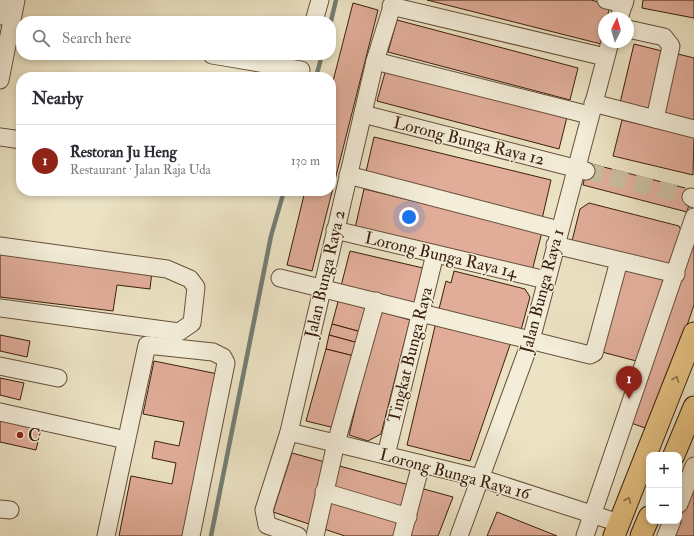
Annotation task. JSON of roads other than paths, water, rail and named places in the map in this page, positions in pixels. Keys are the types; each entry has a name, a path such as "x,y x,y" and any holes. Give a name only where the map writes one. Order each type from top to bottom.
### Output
{"main road":[{"path":"616,530 694,333"},
{"path":"675,452 694,407"},
{"path":"641,536 646,524"}],"street":[{"path":"4,0 11,20"},
{"path":"0,80 16,0"},
{"path":"315,16 320,0"},
{"path":"606,0 622,7"},
{"path":"393,3 607,50"},
{"name":"Jalan Bunga Raya 2","path":"264,531 264,510 289,432 375,61 393,3"},
{"path":"634,30 664,37 672,46 655,119"},
{"name":"Jalan Bunga Raya 1","path":"459,536 531,340 557,237 581,170 591,109 607,50"},
{"path":"250,60 302,67"},
{"path":"375,61 591,109 655,119 694,129"},
{"name":"Lorong Bunga Raya 12","path":"363,114 581,170"},
{"path":"0,137 16,139"},
{"path":"348,175 557,237 620,261 676,274"},
{"path":"585,536 594,515 694,217"},
{"name":"Lorong Bunga Raya 14","path":"335,230 546,280"},
{"path":"0,246 167,269 190,279 196,287 192,323 179,332 0,308"},
{"name":"Tingkat Bunga Raya","path":"386,455 435,254"},
{"path":"280,278 590,355 594,353 620,261"},
{"path":"315,536 336,443 376,301"},
{"path":"106,536 147,345 213,352 223,356 226,363 191,536"},
{"path":"0,366 58,378"},
{"path":"0,412 126,440"},
{"name":"Lorong Bunga Raya 16","path":"289,432 480,478 594,515 616,530"},
{"path":"402,536 421,464"},
{"path":"682,496 694,466"},
{"path":"324,492 408,517"},
{"path":"666,536 671,524"},
{"path":"264,531 298,536"}],"waterway":[{"path":"332,16 336,0"},
{"path":"317,72 321,60"},
{"path":"211,536 271,236 283,196"}],"tunnel":[{"path":"586,171 691,197"}],"place":[{"name":"Restoran Ju Heng","path":"629,399"},
{"name":"C","path":"20,435"}]}
